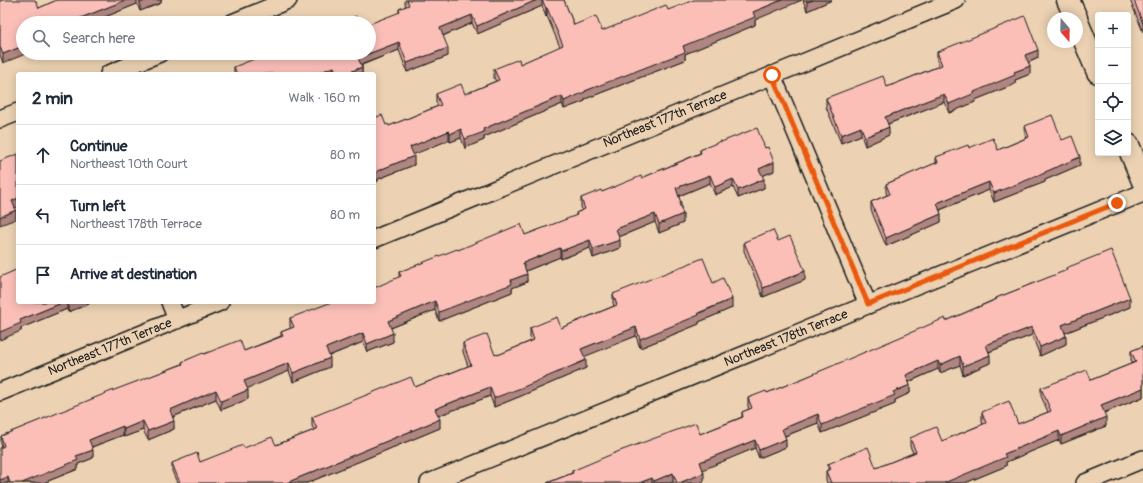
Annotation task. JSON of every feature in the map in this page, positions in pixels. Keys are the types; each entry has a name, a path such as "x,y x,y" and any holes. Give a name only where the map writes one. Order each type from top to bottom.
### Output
{"street":[{"path":"249,16 288,0"},
{"name":"Northeast 177th Terrace","path":"376,238 956,0"},
{"path":"1068,0 1073,12"},
{"path":"1083,36 1095,65"},
{"path":"114,72 143,60"},
{"path":"772,75 868,304"},
{"path":"0,119 16,113"},
{"path":"1131,152 1143,181"},
{"name":"Northeast 178th Terrace","path":"429,483 1143,193"},
{"path":"171,304 177,320"},
{"name":"Northeast 177th Terrace","path":"0,392 215,304"},
{"path":"1085,483 1143,459"}],"building":[{"path":"35,0 39,8 57,0 126,0 86,16 16,16 16,49 3,54 0,47 0,1"},
{"path":"139,0 147,0 140,3"},
{"path":"407,0 537,0 477,26 472,15 440,28 448,48 407,63 399,42 376,51 376,21 400,12 399,9 409,5"},
{"path":"542,0 564,0 574,25 596,16 602,31 666,5 668,10 694,0 782,0 753,12 755,17 683,46 685,52 585,91 564,101 562,96 483,129 484,132 465,139 461,129 450,134 449,131 410,147 414,156 377,171 378,172 376,173 376,117 382,115 386,125 388,124 389,126 441,105 436,94 461,84 465,94 499,80 494,69 519,59 520,64 563,45"},
{"path":"1134,0 1143,0 1143,24"},
{"path":"1025,16 1038,50 1025,55 1030,66 1014,72 1015,75 949,104 944,94 885,117 889,127 865,137 861,127 841,135 826,98 883,76 887,87 942,65 937,52"},
{"path":"252,60 359,60 362,67 350,72 336,72 334,67 320,72 236,72 234,67"},
{"path":"1052,115 1062,140 1072,136 1080,157 1045,173 994,193 989,182 937,203 941,214 886,238 871,202 890,194 886,184 938,162 936,157 968,145 969,148 993,138 998,150 1029,137 1025,126"},
{"path":"757,128 765,148 768,147 774,162 759,169 764,179 738,190 733,179 715,187 710,175 676,188 683,214 659,224 655,214 616,229 620,240 593,249 590,240 561,251 560,248 523,263 527,274 511,280 512,284 439,312 435,301 388,321 393,333 367,344 363,333 326,348 330,358 293,373 289,363 244,381 248,390 221,401 216,390 170,410 174,421 148,431 143,421 124,429 123,426 89,440 93,450 76,456 78,460 22,483 10,483 8,477 0,480 0,448 4,446 1,436 183,364 182,362 203,353 204,354 240,340 244,351 283,336 281,332 294,327 290,318 327,304 376,304 376,287 401,276 399,272 521,224 525,235 577,215 576,213 585,209 581,198 601,190 602,192 641,176 642,178 701,153 700,150"},
{"path":"16,155 16,199 12,201 16,210 0,217 0,161"},
{"path":"773,230 778,241 790,236 805,271 763,288 744,242"},
{"path":"1111,250 1130,298 1062,325 1066,336 1040,347 1032,327 986,345 990,355 963,366 960,356 940,365 938,361 906,375 910,385 893,392 895,395 822,425 818,414 782,429 786,439 759,450 755,440 700,462 704,473 679,483 677,483 673,473 654,481 652,478 639,483 547,483 573,473 572,471 617,452 696,423 700,434 743,417 742,412 752,408 748,398 766,391 767,393 804,378 945,318 946,321 997,299 996,298 1067,270 1066,268"},
{"path":"703,258 713,283 723,278 732,299 698,313 699,315 640,339 636,327 581,349 586,360 494,398 490,387 435,409 440,419 286,483 180,483 172,463 197,453 200,462 243,445 244,448 272,437 276,445 317,429 312,417 411,377 415,387 471,365 463,343 487,334 495,355 498,355 534,340 530,328 557,317 561,328 617,305 613,294"},
{"path":"16,270 16,304 59,304 20,320 21,323 0,332 0,277"},
{"path":"1143,346 1143,388 1101,405 1106,417 1061,436 1059,431 1004,454 1006,457 944,483 831,483 826,471 831,469 828,464 868,447 876,468 916,452 910,438 936,427 942,441 986,423 982,412 1009,401 1018,424 1051,411 1041,388 1087,370 1091,380 1136,362 1131,351"}],"route":[{"path":"772,75 868,304 1117,203"}]}
